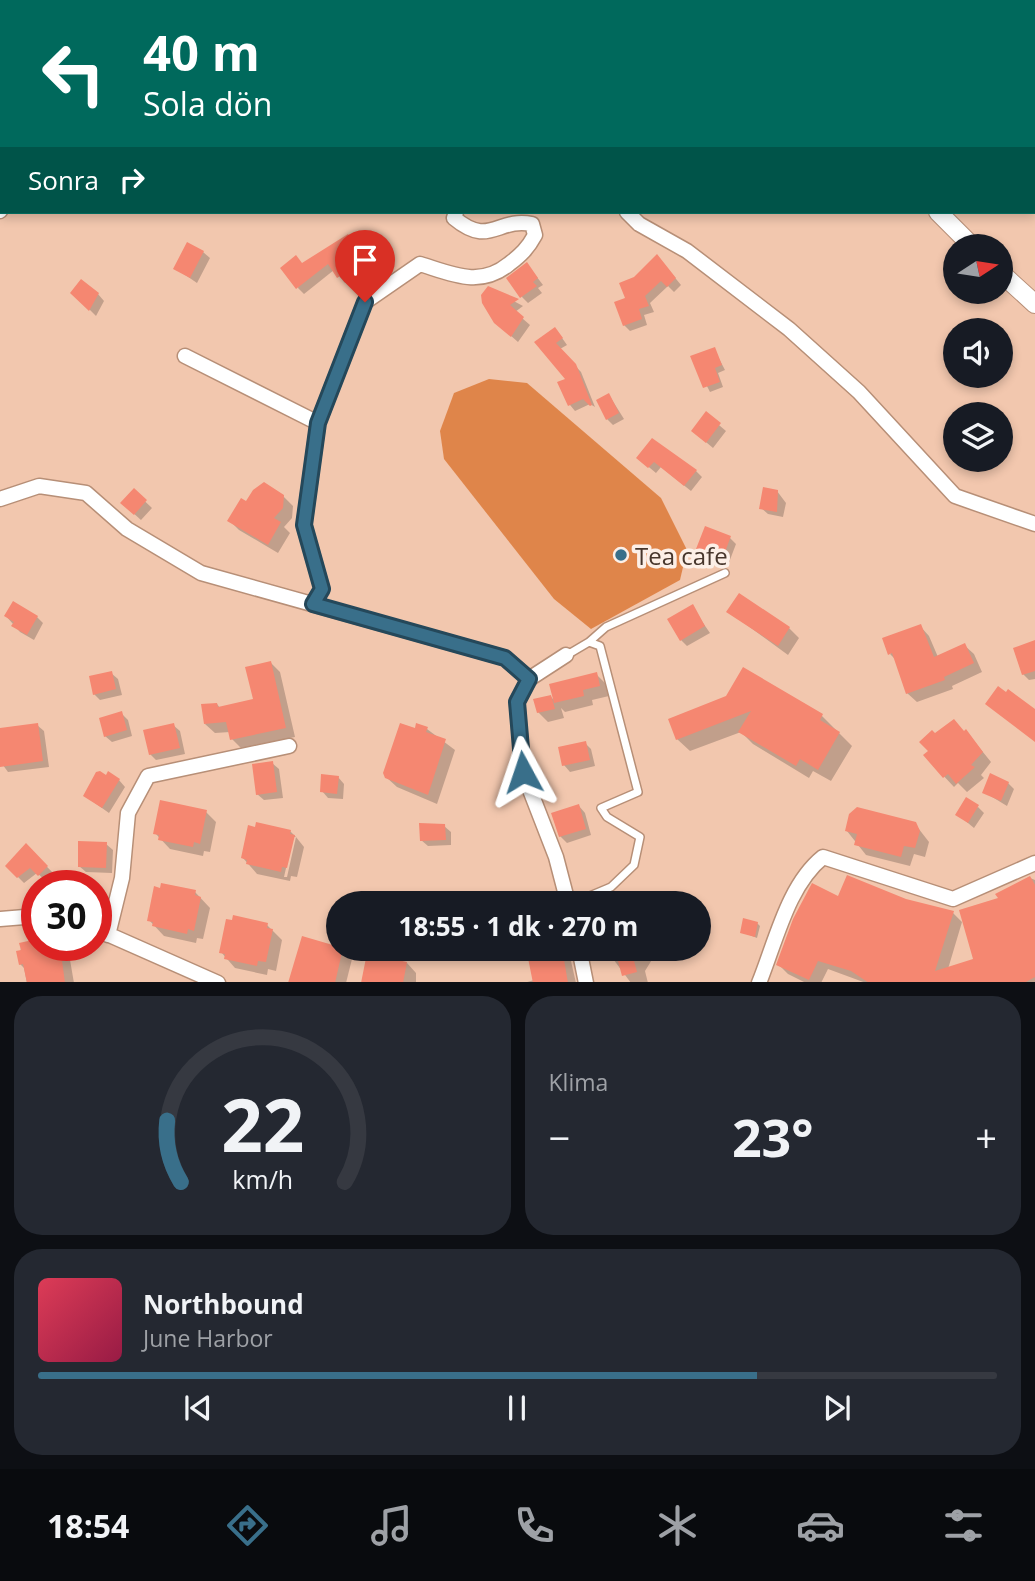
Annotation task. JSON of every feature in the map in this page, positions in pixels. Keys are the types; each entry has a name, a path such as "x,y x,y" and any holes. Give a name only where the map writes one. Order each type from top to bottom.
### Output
{"street":[{"path":"313,604 322,589 304,525 318,423 365,302 420,264 464,278 479,279 497,274 528,249 535,235 531,224 523,222 485,233 469,230 454,218 455,214"},
{"path":"629,214 639,224 687,251 789,329 859,392 955,496 1035,524"},
{"path":"940,214 960,234"},
{"path":"1013,284 1035,304"},
{"path":"185,356 318,423"},
{"path":"0,499 39,486 86,493 127,529 201,573 505,658 529,679"},
{"path":"565,891 556,857 523,772 517,702 529,679 566,655"},
{"path":"112,904 122,877 128,813 148,776 289,746"},
{"path":"760,982 797,888 811,867 823,857 953,900 1035,863"},
{"path":"0,919 21,917"},
{"path":"112,936 218,982"},
{"path":"582,961 586,982"}],"lane":[{"path":"566,655 589,642 606,627 725,573"},
{"path":"589,642 600,646 638,792 601,808 607,817 640,837 634,865 611,887 602,891"}],"shaded area":[{"path":"489,379 527,383 661,498 687,550 680,580 591,629 554,599 444,459 440,431 454,393"}],"building":[{"path":"348,234 365,261 337,278 328,264 296,289 280,268 296,255 302,263"},
{"path":"187,242 204,251 190,278 173,269"},
{"path":"657,254 676,278 667,287 661,281 645,296 649,306 639,309 642,319 623,326 614,302 625,298 619,283 634,277"},
{"path":"527,262 538,278 533,282 537,286 520,298 506,278"},
{"path":"81,279 99,293 89,311 70,293"},
{"path":"488,286 519,299 510,305 524,317 511,337 494,323 482,303 481,295"},
{"path":"555,327 563,338 556,343 576,364 592,405 590,406 583,399 568,406 557,382 565,379 534,342"},
{"path":"715,347 722,365 715,368 720,382 703,388 690,356"},
{"path":"609,393 619,413 606,420 596,400"},
{"path":"706,411 721,423 706,443 691,431"},
{"path":"652,438 697,470 684,486 654,462 648,468 636,458"},
{"path":"264,482 284,495 283,508 274,518 281,522 268,545 227,521 241,498 246,501 253,490"},
{"path":"763,487 778,490 777,512 759,509"},
{"path":"134,488 147,500 134,515 120,503"},
{"path":"705,526 731,536 722,560 696,549"},
{"path":"739,593 790,627 778,646 726,612"},
{"path":"13,601 38,616 27,635 11,626 14,622 4,616"},
{"path":"693,604 705,626 680,641 667,619"},
{"path":"921,624 934,657 965,643 974,663 944,677 945,680 906,694 892,653 888,655 882,638"},
{"path":"1035,640 1035,671 1022,675 1013,648"},
{"path":"271,661 286,728 230,740 226,722 204,724 201,704 217,703 218,707 253,699 245,667"},
{"path":"743,667 823,714 820,720 840,732 818,770 800,759 796,766 738,732 751,711 676,740 668,719 726,696"},
{"path":"112,671 116,689 93,695 89,676"},
{"path":"597,672 600,686 583,690 584,696 554,703 549,684"},
{"path":"998,686 1006,692 1008,689 1035,709 1035,742 985,704"},
{"path":"551,695 555,709 537,713 533,699"},
{"path":"122,711 127,730 104,737 99,718"},
{"path":"954,719 964,731 966,729 983,752 971,765 975,767 956,784 948,774 943,778 923,755 928,751 919,742 932,730 935,733"},
{"path":"38,723 43,761 0,767 0,728"},
{"path":"174,723 180,748 149,755 143,730"},
{"path":"400,723 415,728 416,723 428,727 426,732 446,739 428,795 385,778 383,773"},
{"path":"586,741 590,760 562,766 558,747"},
{"path":"273,761 277,792 256,795 252,764"},
{"path":"100,771 106,775 108,771 120,779 102,808 83,796 96,772"},
{"path":"990,773 1009,782 1001,801 982,793"},
{"path":"321,774 339,776 337,794 320,792"},
{"path":"966,797 979,805 968,823 955,815"},
{"path":"160,800 207,810 200,844 194,842 193,847 158,840 159,835 153,834"},
{"path":"579,804 586,829 559,837 551,813"},
{"path":"857,807 916,822 920,831 915,848 904,846 901,857 854,845 857,834 845,831 849,814"},
{"path":"256,822 291,830 290,834 295,835 287,868 282,867 281,872 246,864 247,860 241,858 248,825 255,827"},
{"path":"419,823 445,824 446,840 420,841"},
{"path":"78,841 107,842 106,868 78,867"},
{"path":"26,843 48,866 44,870 21,870 21,875 17,878 5,866"},
{"path":"847,875 906,899 954,911 935,971 973,959 959,910 998,898 995,894 1030,876 1035,885 1035,977 1026,982 868,982 851,971 818,961 809,980 776,965 793,919 812,883 838,896"},
{"path":"161,883 196,890 195,895 201,897 194,931 188,929 187,934 152,926 153,922 147,921 154,886 160,888"},
{"path":"233,915 268,923 267,928 273,929 266,962 258,961 257,966 224,959 225,954 219,953 226,919 232,920"},
{"path":"743,918 758,922 755,937 740,933"},
{"path":"302,936 326,943 326,961 340,961 335,982 288,982"},
{"path":"21,950 21,961 62,961 65,982 27,982 23,964 19,965 16,951"},
{"path":"365,961 407,962 403,982 361,982"},
{"path":"529,961 564,961 568,982 533,982"},
{"path":"618,961 634,961 637,972 622,976"}],"place":[{"name":"Tea cafe","path":"621,555"}],"route":[{"path":"365,302 318,423 304,525 322,589 313,604 505,658 529,679 517,702 523,772"}]}
